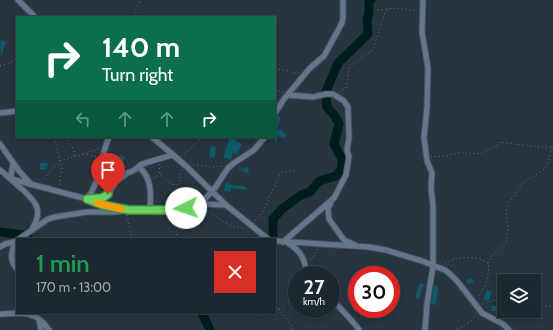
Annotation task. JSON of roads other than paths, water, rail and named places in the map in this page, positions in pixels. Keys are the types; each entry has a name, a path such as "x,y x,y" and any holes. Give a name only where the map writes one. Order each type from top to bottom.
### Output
{"street":[{"path":"18,0 34,16"},
{"path":"276,112 310,68 324,56 342,24 343,0"},
{"path":"423,0 422,32 428,68 427,107 424,136 427,158 432,173 431,188 433,206 433,266 427,304 425,330"},
{"path":"288,95 313,97 333,94 344,101 348,107 347,150 349,156 346,175 328,208 328,219 344,240 356,246"},
{"path":"0,113 16,111"},
{"path":"87,199 96,184 109,138"},
{"path":"153,138 178,159 226,205 267,238"},
{"path":"197,205 212,192 228,168 254,150 264,138"},
{"path":"0,144 14,164 34,185"},
{"path":"87,199 102,198 111,191 116,182 127,173 133,172 142,164 163,159 172,155"},
{"path":"11,179 14,164"},
{"path":"139,167 145,172 149,179 151,193 150,210"},
{"path":"0,170 37,205 37,219 32,230"},
{"path":"11,179 87,199 103,205 127,210"},
{"path":"286,242 333,199"},
{"path":"21,238 55,217 87,212 186,208 197,205 226,205"},
{"path":"0,247 16,241"},
{"path":"276,241 356,246 386,250 440,268 450,274 458,282 485,316 503,324 509,330"},
{"path":"286,242 300,252 306,266"},
{"path":"16,243 11,255 16,267"},
{"path":"340,309 358,327 359,330"},
{"path":"0,314 33,315 39,319 41,330"},
{"path":"36,314 49,330"}],"waterway":[{"path":"273,238 273,219 282,209 301,195 310,192 319,181 336,176 342,169 342,159 334,144 339,124 335,116 327,107 325,94 338,63 368,34 367,20 369,13 369,1 371,0"},
{"path":"0,232 25,235 28,238"},
{"path":"202,314 210,330"}]}
